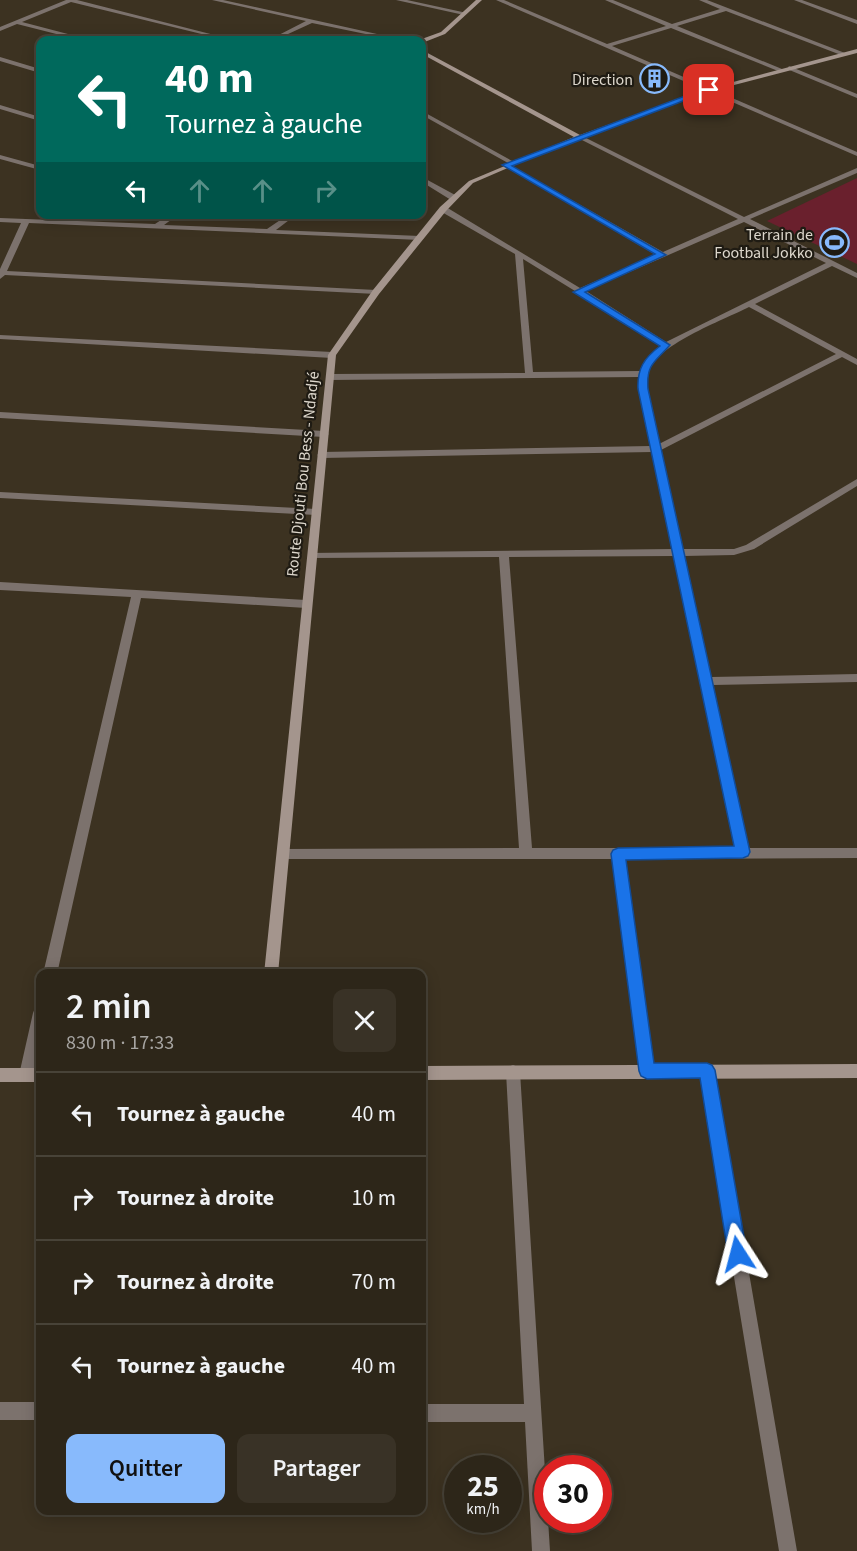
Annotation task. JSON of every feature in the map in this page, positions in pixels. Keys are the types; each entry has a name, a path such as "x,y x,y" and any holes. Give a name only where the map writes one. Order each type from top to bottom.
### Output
{"main road":[{"path":"426,39 443,33 479,0"},
{"name":"Route Djouti Bou Bess - Ndadjé","path":"272,969 332,355 376,292 443,209 471,182 509,164 709,90 857,51"},
{"path":"426,54 580,137"},
{"path":"426,1073 857,1071"},
{"path":"0,1075 33,1075"}],"street":[{"path":"0,29 71,0 215,36"},
{"path":"215,0 384,36"},
{"path":"399,0 465,13"},
{"path":"499,0 857,154"},
{"path":"608,0 780,70"},
{"path":"702,0 843,54"},
{"path":"797,0 857,22"},
{"path":"607,46 726,9"},
{"path":"832,13 857,12"},
{"path":"280,36 311,21"},
{"path":"16,22 70,36"},
{"path":"371,36 375,34"},
{"path":"0,59 36,70"},
{"path":"789,68 857,96"},
{"path":"0,107 36,117"},
{"path":"426,115 662,255"},
{"path":"580,137 857,276"},
{"path":"0,157 36,166"},
{"path":"578,292 857,170"},
{"path":"426,181 454,198"},
{"path":"443,209 519,253 666,345"},
{"path":"43,222 48,219"},
{"path":"156,227 168,219"},
{"path":"268,232 287,219"},
{"path":"0,220 420,238"},
{"path":"26,221 1,276 376,292"},
{"path":"519,253 529,375"},
{"path":"743,852 643,389 642,374 650,358 666,345 832,263"},
{"path":"750,304 857,362"},
{"path":"0,337 332,355"},
{"path":"322,455 656,449 842,354"},
{"path":"330,377 642,374"},
{"path":"0,415 324,434"},
{"path":"312,555 734,552 750,547 857,482"},
{"path":"0,495 316,512"},
{"path":"504,554 526,854"},
{"path":"0,585 306,604"},
{"path":"51,969 137,594"},
{"path":"706,681 857,678"},
{"path":"283,854 857,853"},
{"path":"618,854 647,1071"},
{"path":"33,1075 36,1048"},
{"path":"707,1070 788,1551"},
{"path":"513,1072 541,1551"},
{"path":"0,1411 36,1412"},
{"path":"426,1413 533,1413"}],"shaded area":[{"name":"Terrain de Football Jokko","path":"857,178 857,264 767,221"}],"place":[{"name":"Direction","path":"654,79"},
{"name":"Terrain de Football Jokko","path":"834,243"}],"route":[{"path":"709,90 506,165 662,255 578,292 666,345 650,358 642,374 643,389 743,852 618,854 647,1071 707,1070 738,1254"}]}
